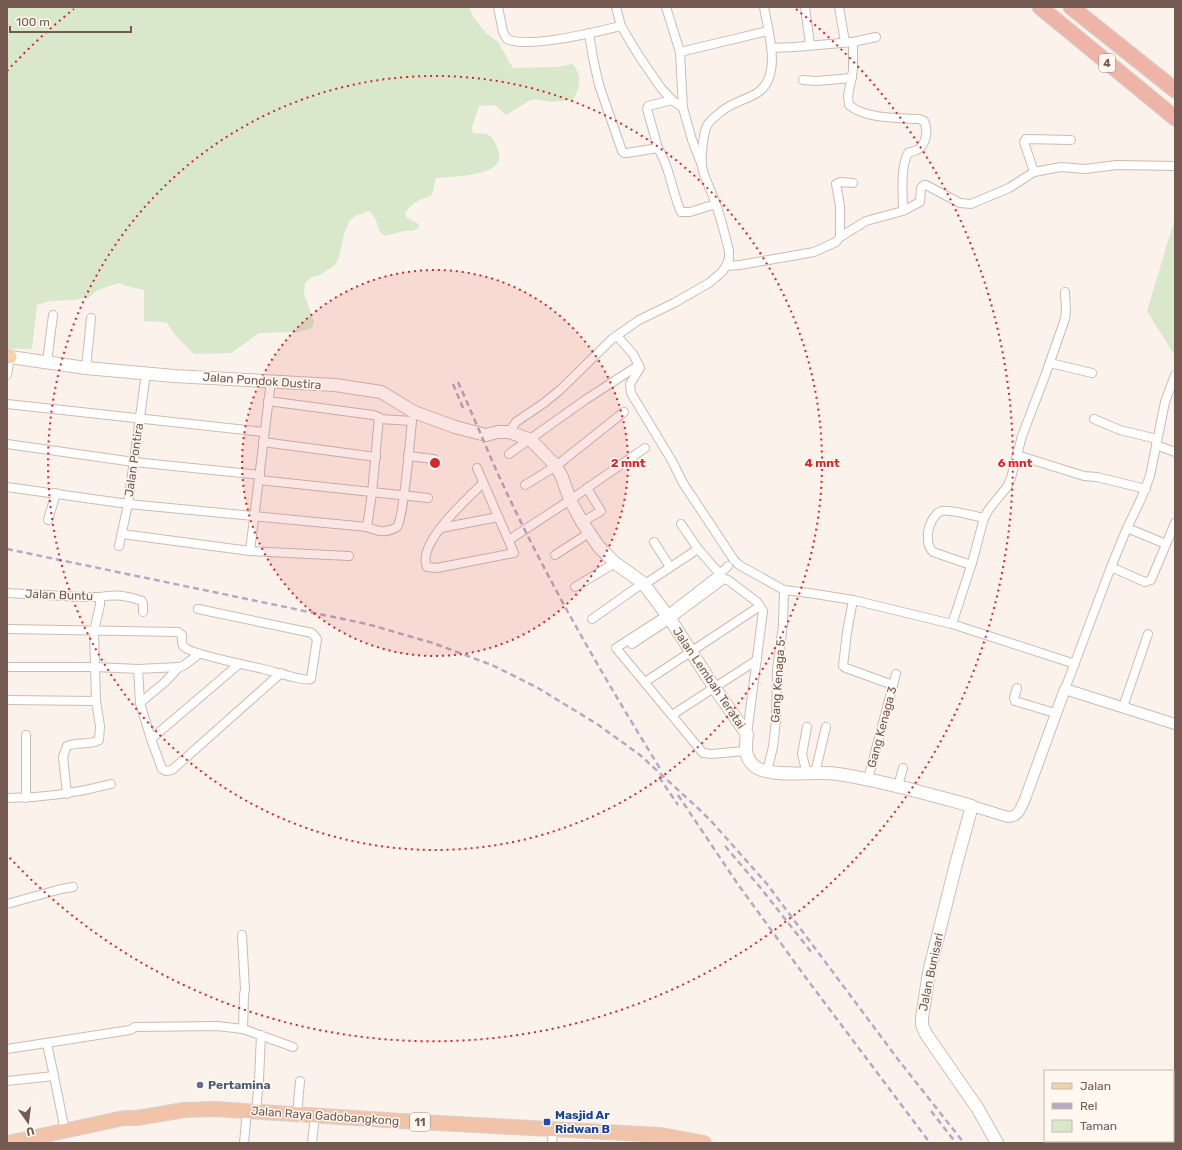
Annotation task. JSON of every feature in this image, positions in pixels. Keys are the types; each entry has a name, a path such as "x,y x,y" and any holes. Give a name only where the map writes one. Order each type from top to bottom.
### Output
{"highway":[{"name":"4","path":"1040,7 1175,118"},
{"name":"4","path":"1071,7 1175,90"},
{"name":"Jalan Raya Gadobangkong","path":"8,1143 124,1118 137,1118 184,1110 215,1109 553,1136 626,1138 662,1135 704,1143"},
{"name":"Jalan Raya Gadobangkong","path":"39,1143 125,1125 137,1118"}],"main road":[{"name":"Jalan Pondok Dustira","path":"8,356 86,368 174,376 335,386 381,392 414,412 455,427 486,435 498,432 509,432"},
{"name":"Jalan Lembah Teratai","path":"509,432 531,440 556,466 562,477 570,500 582,522 599,547 615,563 643,583 668,617 690,652 747,734 745,751"},
{"path":"745,751 755,766 766,771 786,774 832,773 868,779 972,806"},
{"name":"Jalan Bunisari","path":"972,806 929,972 922,1025 926,1034 982,1114 997,1143"}],"street":[{"path":"498,7 503,32 507,38 512,41 531,42 589,33 621,26"},
{"path":"616,7 621,26 639,56 661,88 672,100 683,108"},
{"path":"509,432 516,422 560,390 600,350 617,336 639,320 674,303 709,283 722,272 730,259 716,204 692,140 683,108 680,52 666,7"},
{"path":"702,166 706,126 724,109 753,95 765,86 772,69 773,59 764,7"},
{"path":"805,7 810,45"},
{"path":"841,7 849,42 854,56 848,101 849,105 852,108 874,116 922,119 925,124 925,141 919,149 910,152 906,156 904,167 903,211"},
{"path":"680,52 768,32"},
{"path":"589,33 599,84 622,150 624,153 627,153 658,148"},
{"path":"771,48 849,42 876,37"},
{"path":"803,80 816,81 852,78"},
{"path":"672,100 648,106 647,109 658,148 664,159 681,212 690,212 716,204"},
{"path":"1034,172 1024,142 1026,139 1071,140"},
{"path":"726,266 740,265 814,252 836,242 840,237 866,221 903,211 920,202 921,188 924,185 960,203 971,204 1009,188 1034,172 1061,167 1084,169 1117,165 1175,166"},
{"path":"840,237 840,206 836,184 840,182 854,183"},
{"path":"952,624 984,518 989,509 1007,487 1011,478 1022,436 1065,319 1065,292"},
{"path":"47,362 53,315"},
{"path":"86,368 91,318"},
{"path":"617,336 633,354 640,368 630,384 631,393 694,501 734,560 739,565 784,590 853,600 952,624 1075,664"},
{"path":"7,375 8,356"},
{"path":"1050,363 1092,373"},
{"path":"509,454 531,440 585,400 639,365"},
{"name":"Jalan Pontira","path":"119,546 128,504 146,373"},
{"path":"972,806 1008,817 1014,816 1018,813 1025,799 1055,713 1111,567 1127,528 1146,489 1165,402 1175,375"},
{"path":"250,551 271,381"},
{"path":"7,487 128,504 367,526 378,531 384,531 397,527 403,497 412,421 380,419 378,416 373,415 268,401"},
{"path":"7,404 264,432"},
{"path":"525,485 556,466 624,412"},
{"path":"1094,418 1120,430 1156,442 1175,452"},
{"path":"367,526 380,419"},
{"path":"263,442 376,456"},
{"path":"7,444 403,497 428,498"},
{"path":"509,540 645,448"},
{"path":"1017,455 1084,476 1098,477 1146,489"},
{"path":"408,456 434,460"},
{"path":"477,468 484,483 498,516 509,540 514,553 472,562 429,568 426,563 426,551 432,538 484,483"},
{"path":"582,522 601,511 587,488"},
{"path":"48,520 56,493"},
{"path":"971,565 933,552 928,543 929,529 935,516 942,511 984,518"},
{"path":"441,528 498,516"},
{"path":"1111,567 1145,582 1149,582 1175,523"},
{"path":"681,524 698,549 720,574"},
{"path":"1127,528 1166,544"},
{"path":"556,555 589,533"},
{"path":"122,534 250,551 349,556"},
{"path":"654,542 670,567"},
{"path":"592,619 643,583 648,582 698,549"},
{"path":"575,587 615,563"},
{"path":"668,617 728,566"},
{"path":"745,751 712,754 703,753 616,648 668,617 724,579 728,580 760,606 763,611 747,734"},
{"name":"Gang Kenaga 5","path":"766,771 773,747 776,720 777,670 783,625 784,590"},
{"name":"Jalan Buntu","path":"7,593 100,597 100,605 94,631 96,701 100,726 98,740 94,743 71,744 67,746 63,757 67,794"},
{"path":"100,597 116,596 133,598 142,601 144,604 144,612"},
{"path":"853,600 846,632 843,666 893,685"},
{"path":"645,682 760,606"},
{"path":"7,629 178,632 182,635 184,647 199,654 306,680 310,679 317,639 312,633 198,609"},
{"path":"1123,707 1148,634"},
{"path":"140,703 165,682 179,667 199,654"},
{"path":"672,715 757,660"},
{"path":"151,739 239,664"},
{"path":"7,667 96,667 138,669 179,667"},
{"path":"138,669 140,703 162,768 166,771 172,770 281,673"},
{"name":"Gang Kenaga 3","path":"868,779 896,674"},
{"path":"1017,688 1014,698 1015,701 1055,713"},
{"path":"1065,689 1175,724"},
{"path":"7,700 96,701"},
{"path":"807,727 802,754 811,773"},
{"path":"811,773 826,727"},
{"path":"26,735 26,798"},
{"path":"898,786 903,768"},
{"path":"7,798 26,798 67,794 112,784"},
{"path":"7,904 73,887"},
{"path":"242,935 245,989 243,1029"},
{"path":"7,1049 130,1030 134,1027 217,1026 243,1029 261,1035 267,1039 293,1047"},
{"path":"244,1143 260,1071 261,1035"},
{"path":"47,1044 65,1131"},
{"path":"7,1081 54,1076"},
{"path":"297,1115 300,1081"},
{"path":"312,1143 315,1116"}],"green space":[{"path":"7,7 469,7 474,18 486,33 498,42 513,68 558,67 573,64 578,74 579,86 573,100 551,102 536,99 529,101 506,115 495,105 479,106 472,127 473,133 487,134 492,138 498,150 499,160 496,165 489,169 471,175 436,178 432,195 413,204 405,214 407,218 419,224 419,228 412,231 404,231 385,236 379,231 376,220 370,211 355,216 349,222 344,234 339,258 335,265 320,275 312,277 305,283 304,294 314,322 312,328 298,332 259,333 231,353 194,354 174,334 167,323 144,321 144,290 119,283 98,290 89,297 73,300 50,301 37,305 32,349 7,349"},
{"path":"1175,218 1175,356 1147,311"}],"railway":[{"path":"458,382 492,461 540,560 598,666 661,770"},
{"path":"453,384 463,408"},
{"path":"7,549 367,624 433,643 492,665 538,688 597,724 640,755 701,811 767,884 900,1062 964,1143"},
{"path":"659,777 678,805"},
{"path":"678,795 737,883 930,1143"},
{"path":"725,846 812,953"},
{"path":"931,1111 956,1143"}],"place":[{"name":"Pertamina","path":"200,1085"},
{"name":"Masjid Ar Ridwan B","path":"547,1122"}]}
